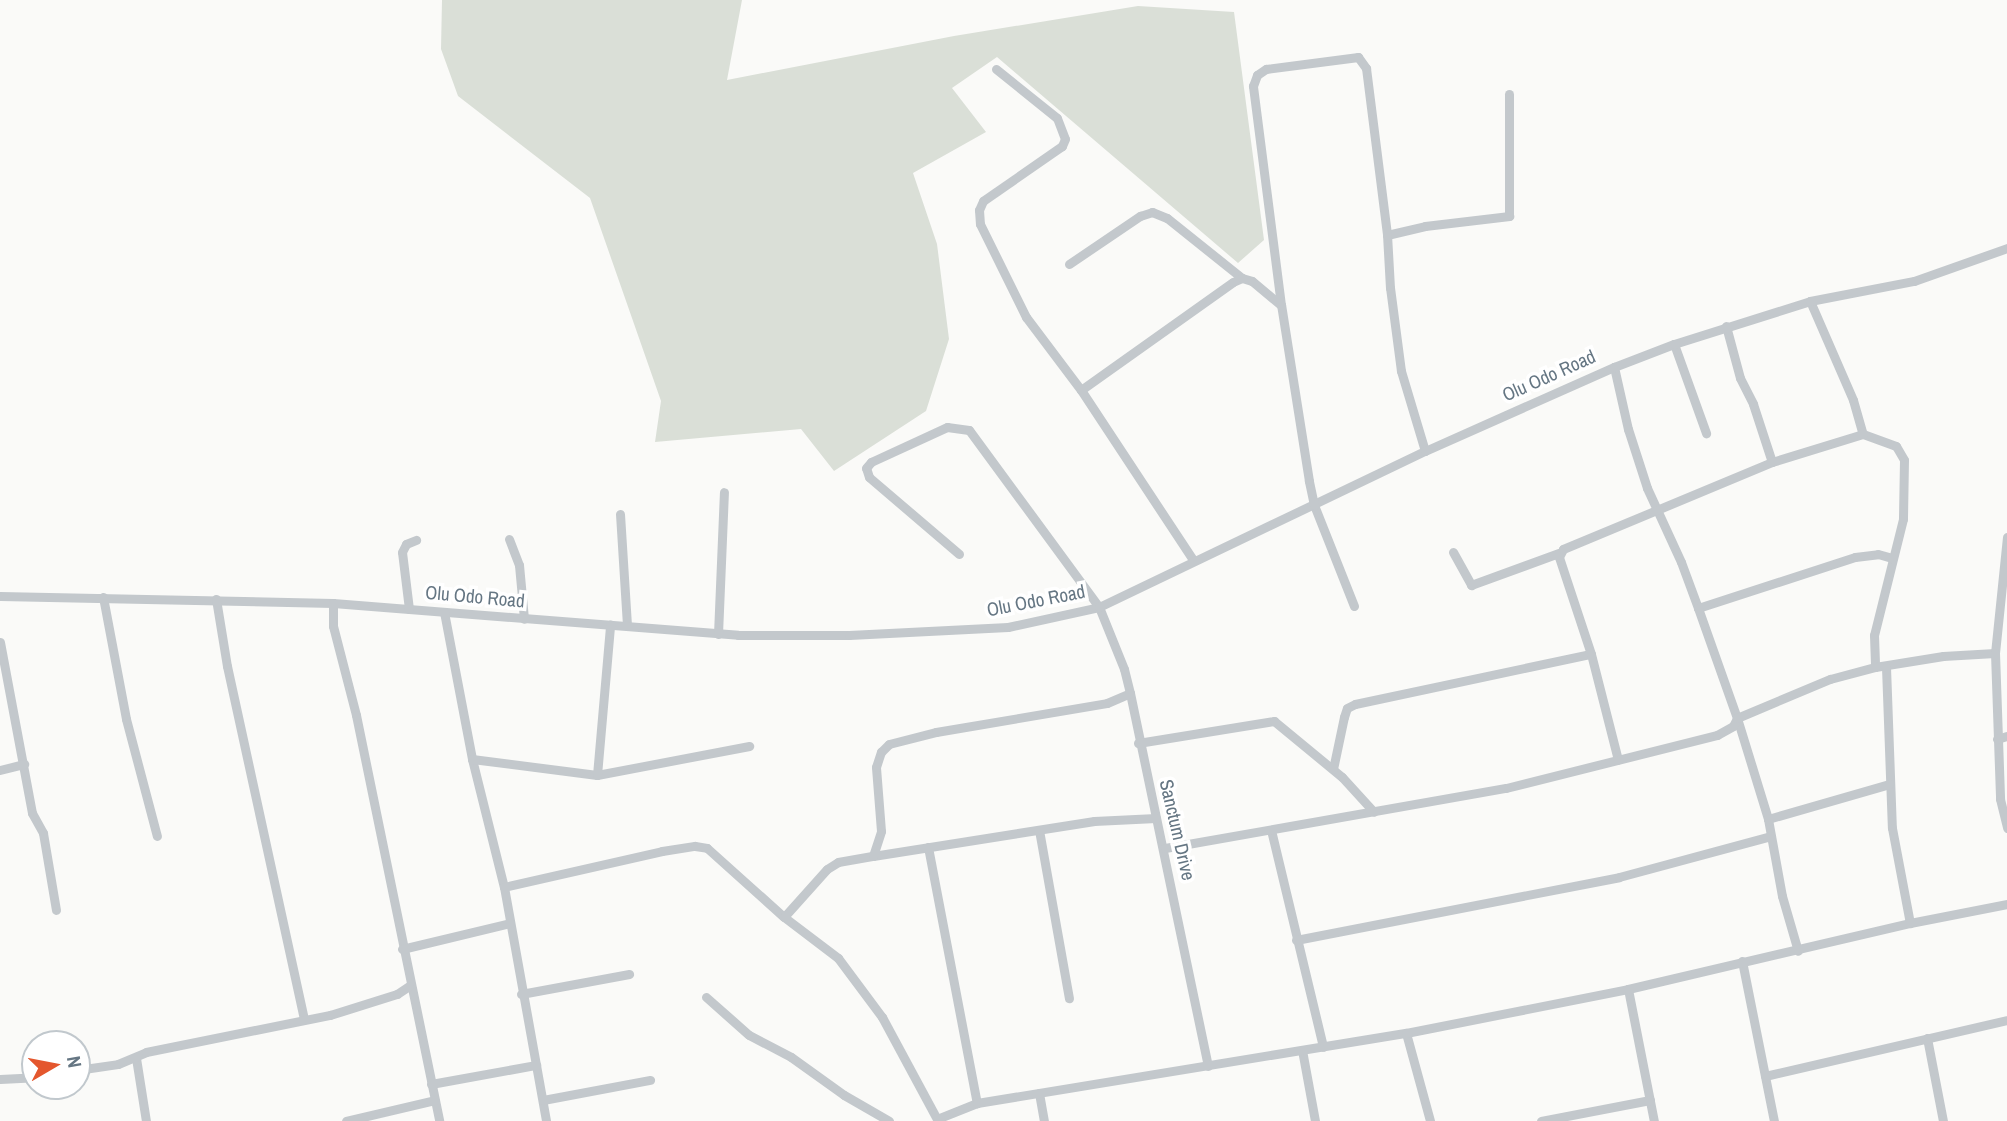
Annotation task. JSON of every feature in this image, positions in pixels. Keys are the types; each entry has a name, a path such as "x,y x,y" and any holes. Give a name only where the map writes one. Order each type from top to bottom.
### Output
{"street":[{"path":"1354,606 1314,505 1281,305 1253,86 1257,75 1266,69 1358,57 1366,68 1401,371 1425,451"},
{"path":"996,69 1057,118 1065,139 1062,146 983,201 979,210 980,224 1026,317 1081,390 1194,560"},
{"path":"1387,235 1425,226 1509,216 1509,94"},
{"path":"1069,264 1152,212 1167,218 1189,238 1236,270 1242,278 1252,281 1281,305"},
{"name":"Olu Odo Road","path":"0,596 333,603 718,634 849,635 1008,627 1099,607 1425,451 1614,367 1674,344 1810,301 1914,281 2007,248"},
{"path":"1081,390 1242,278"},
{"path":"1810,301 1853,400 1863,434"},
{"path":"1726,326 1740,378 1753,404 1772,462"},
{"path":"1674,344 1706,433"},
{"path":"1614,367 1628,429 1657,510 1698,608 1737,719 1768,819 1782,896 1798,951"},
{"name":"Sanctum Drive","path":"959,554 869,477 866,468 870,462 947,427 969,430 1099,607 1130,693 1138,743 1165,848 1208,1066"},
{"path":"1453,552 1471,585 1559,553 1772,462 1863,434 1896,446 1904,460 1903,519 1874,635 1875,667"},
{"path":"718,634 724,492"},
{"path":"620,514 627,626"},
{"path":"2007,537 1995,653 2000,799 2007,828"},
{"path":"509,539 519,565 524,619"},
{"path":"410,610 402,551 406,544 416,540"},
{"path":"1559,553 1591,654 1618,760"},
{"path":"1698,608 1855,557 1878,554 1892,558"},
{"path":"1999,594 2007,601"},
{"path":"103,597 126,719 157,835"},
{"path":"216,599 230,679 304,1020"},
{"path":"333,603 333,626 356,715 409,986 439,1121"},
{"path":"444,612 472,759 504,887 521,994 546,1121"},
{"path":"597,775 610,625"},
{"path":"0,642 32,813 43,833 56,910"},
{"path":"1165,848 1506,788 1717,735 1733,726 1737,719 1830,679 1875,667 1943,656 1995,653"},
{"path":"1333,769 1347,708 1355,704 1591,654"},
{"path":"1886,667 1892,828 1910,923"},
{"path":"873,856 881,831 876,767 881,752 889,744 936,732 1107,703 1130,693"},
{"path":"1138,743 1274,721 1333,769 1374,812"},
{"path":"1997,739 2007,736"},
{"path":"472,759 597,775 749,746"},
{"path":"0,770 23,764"},
{"path":"1768,819 1889,783"},
{"path":"783,917 827,869 838,862 1094,821 1156,818"},
{"path":"1039,830 1069,998"},
{"path":"1271,830 1323,1047"},
{"path":"1296,940 1619,877 1771,836"},
{"path":"504,887 695,846 707,848 783,917 838,958 882,1017 937,1120 977,1103 1405,1033 1628,989 1910,923 2007,904"},
{"path":"928,847 977,1103"},
{"path":"402,949 510,923"},
{"path":"1742,961 1774,1121"},
{"path":"521,994 629,974"},
{"path":"91,1067 136,1058 146,1052 304,1020 397,994 409,986"},
{"path":"1628,989 1654,1121"},
{"path":"706,997 750,1035 791,1056 844,1095 889,1121"},
{"path":"1765,1076 2007,1020"},
{"path":"1405,1033 1430,1121"},
{"path":"1927,1038 1943,1121"},
{"path":"1302,1050 1315,1121"},
{"path":"136,1058 146,1121"},
{"path":"431,1084 536,1065"},
{"path":"0,1079 21,1078"},
{"path":"543,1100 650,1080"},
{"path":"1039,1093 1044,1121"},
{"path":"346,1121 435,1100"},
{"path":"1541,1121 1650,1100"}],"shaded area":[{"path":"442,0 742,0 727,80 954,36 1138,6 1234,12 1264,240 1238,263 997,57 952,88 986,132 913,173 937,244 949,339 926,411 834,471 801,429 655,442 661,401 590,198 458,96 441,49"}]}
